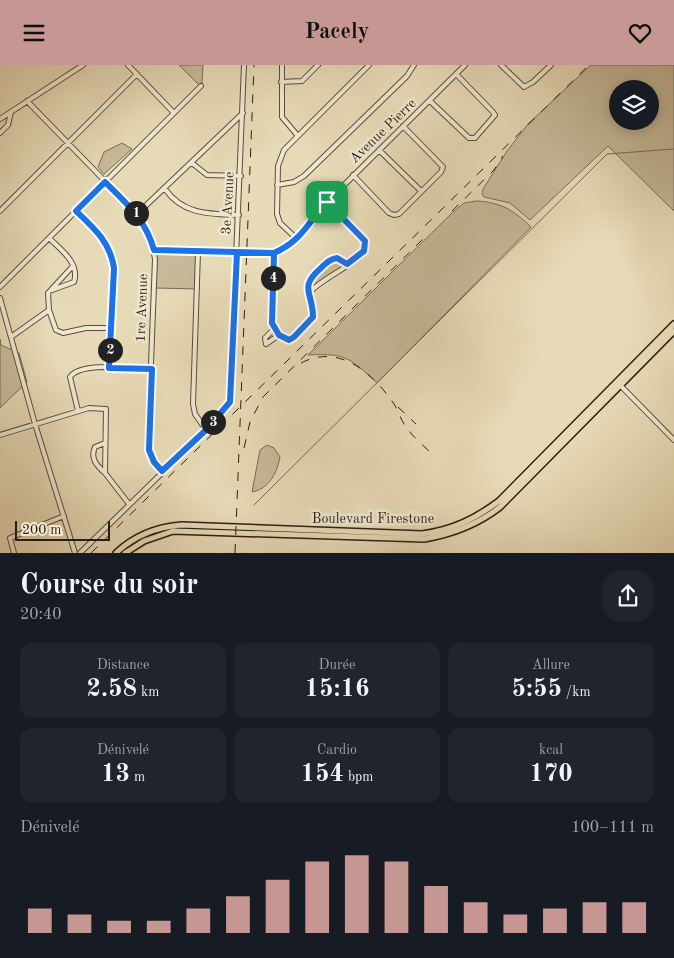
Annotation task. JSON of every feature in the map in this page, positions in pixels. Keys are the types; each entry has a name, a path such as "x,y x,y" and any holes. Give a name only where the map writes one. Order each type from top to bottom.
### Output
{"main road":[{"name":"Boulevard Firestone","path":"125,553 144,541 173,531 416,539 449,534 472,525 500,507 674,324"},
{"name":"Boulevard Firestone","path":"116,553 141,535 175,526 422,534 451,528 482,514 499,501 674,331"}],"street":[{"path":"0,119 83,65"},
{"path":"128,65 174,113"},
{"name":"3e Avenue","path":"206,430 230,402 241,176 244,65"},
{"path":"282,65 282,117 298,136"},
{"path":"281,82 298,83 318,65"},
{"path":"297,239 277,218 277,185 280,157 298,136 368,65"},
{"path":"277,185 294,182 304,176 407,76 414,65"},
{"name":"Avenue Pierre","path":"274,253 297,239 327,202 353,175 466,65"},
{"path":"501,65 524,87 533,82 551,65"},
{"path":"0,211 137,74"},
{"path":"430,101 469,138 475,138 495,115 456,74"},
{"path":"0,287 201,86"},
{"name":"1re Avenue","path":"27,101 137,214 151,238 154,250 149,450 154,462 162,471"},
{"path":"0,133 8,125 11,112"},
{"path":"137,214 243,113"},
{"path":"353,175 394,215 398,214 441,172 442,167 403,126"},
{"path":"379,150 421,191"},
{"path":"192,163 207,175 241,176"},
{"path":"165,189 186,208 196,212 239,215"},
{"path":"309,293 364,251 366,245 361,236 327,202"},
{"path":"76,211 95,229 112,254 114,268 109,368"},
{"path":"49,238 69,258 73,266 74,282 51,290"},
{"path":"154,250 274,253 271,318 274,329 284,339 292,339 312,320 309,279 331,259 337,258 347,264"},
{"path":"80,553 206,430 195,414 193,404 198,252"},
{"path":"73,266 51,290 47,298 56,331 59,333 86,328 111,328"},
{"path":"0,298 35,424 75,553"},
{"path":"11,337 49,310"},
{"path":"274,329 265,338 265,343 269,344 279,335"},
{"path":"78,411 70,377 79,371 109,368 152,369"},
{"path":"618,384 674,440"},
{"path":"0,435 89,408 106,409 105,473"},
{"path":"105,443 95,447 92,453 94,461 129,504"},
{"path":"14,553 10,538 64,517"}],"shaded area":[{"path":"179,65 203,65 202,83 200,86"},
{"path":"591,65 674,65 674,211 608,146 530,220 510,203 484,197 482,194 483,189 507,151 528,124"},
{"path":"122,143 132,149 104,174 98,167 104,152"},
{"path":"476,201 492,203 506,208 531,227 377,383 347,359 331,355 308,355 453,212 464,203"},
{"path":"154,250 198,252 199,289 154,288"},
{"path":"337,258 347,264 309,293 308,282 331,259"},
{"path":"0,339 1,345 19,353 27,382 0,408"},
{"path":"267,445 274,448 280,457 279,463 268,484 252,492 260,450"}],"waterway":[{"path":"254,505 607,154 674,149"}],"railway":[{"path":"235,553 254,65"},
{"path":"91,553 589,65"},
{"path":"452,211 494,170 503,156"},
{"path":"244,448 250,422 263,397 429,233"},
{"path":"301,363 315,358 329,357 342,359 354,364 386,393 409,431 431,453"},
{"path":"398,407 416,424"}],"route":[{"path":"327,202 294,243 274,253 154,250 151,238 137,214 105,182 76,211 95,229 112,254 114,268 109,368 152,369 148,442 150,454 162,471 206,430 230,402 232,397 237,253 274,253 271,318 274,329 284,339 289,340 313,317 308,285 309,279 331,259 337,258 347,264 364,251 365,241 327,202"}]}
